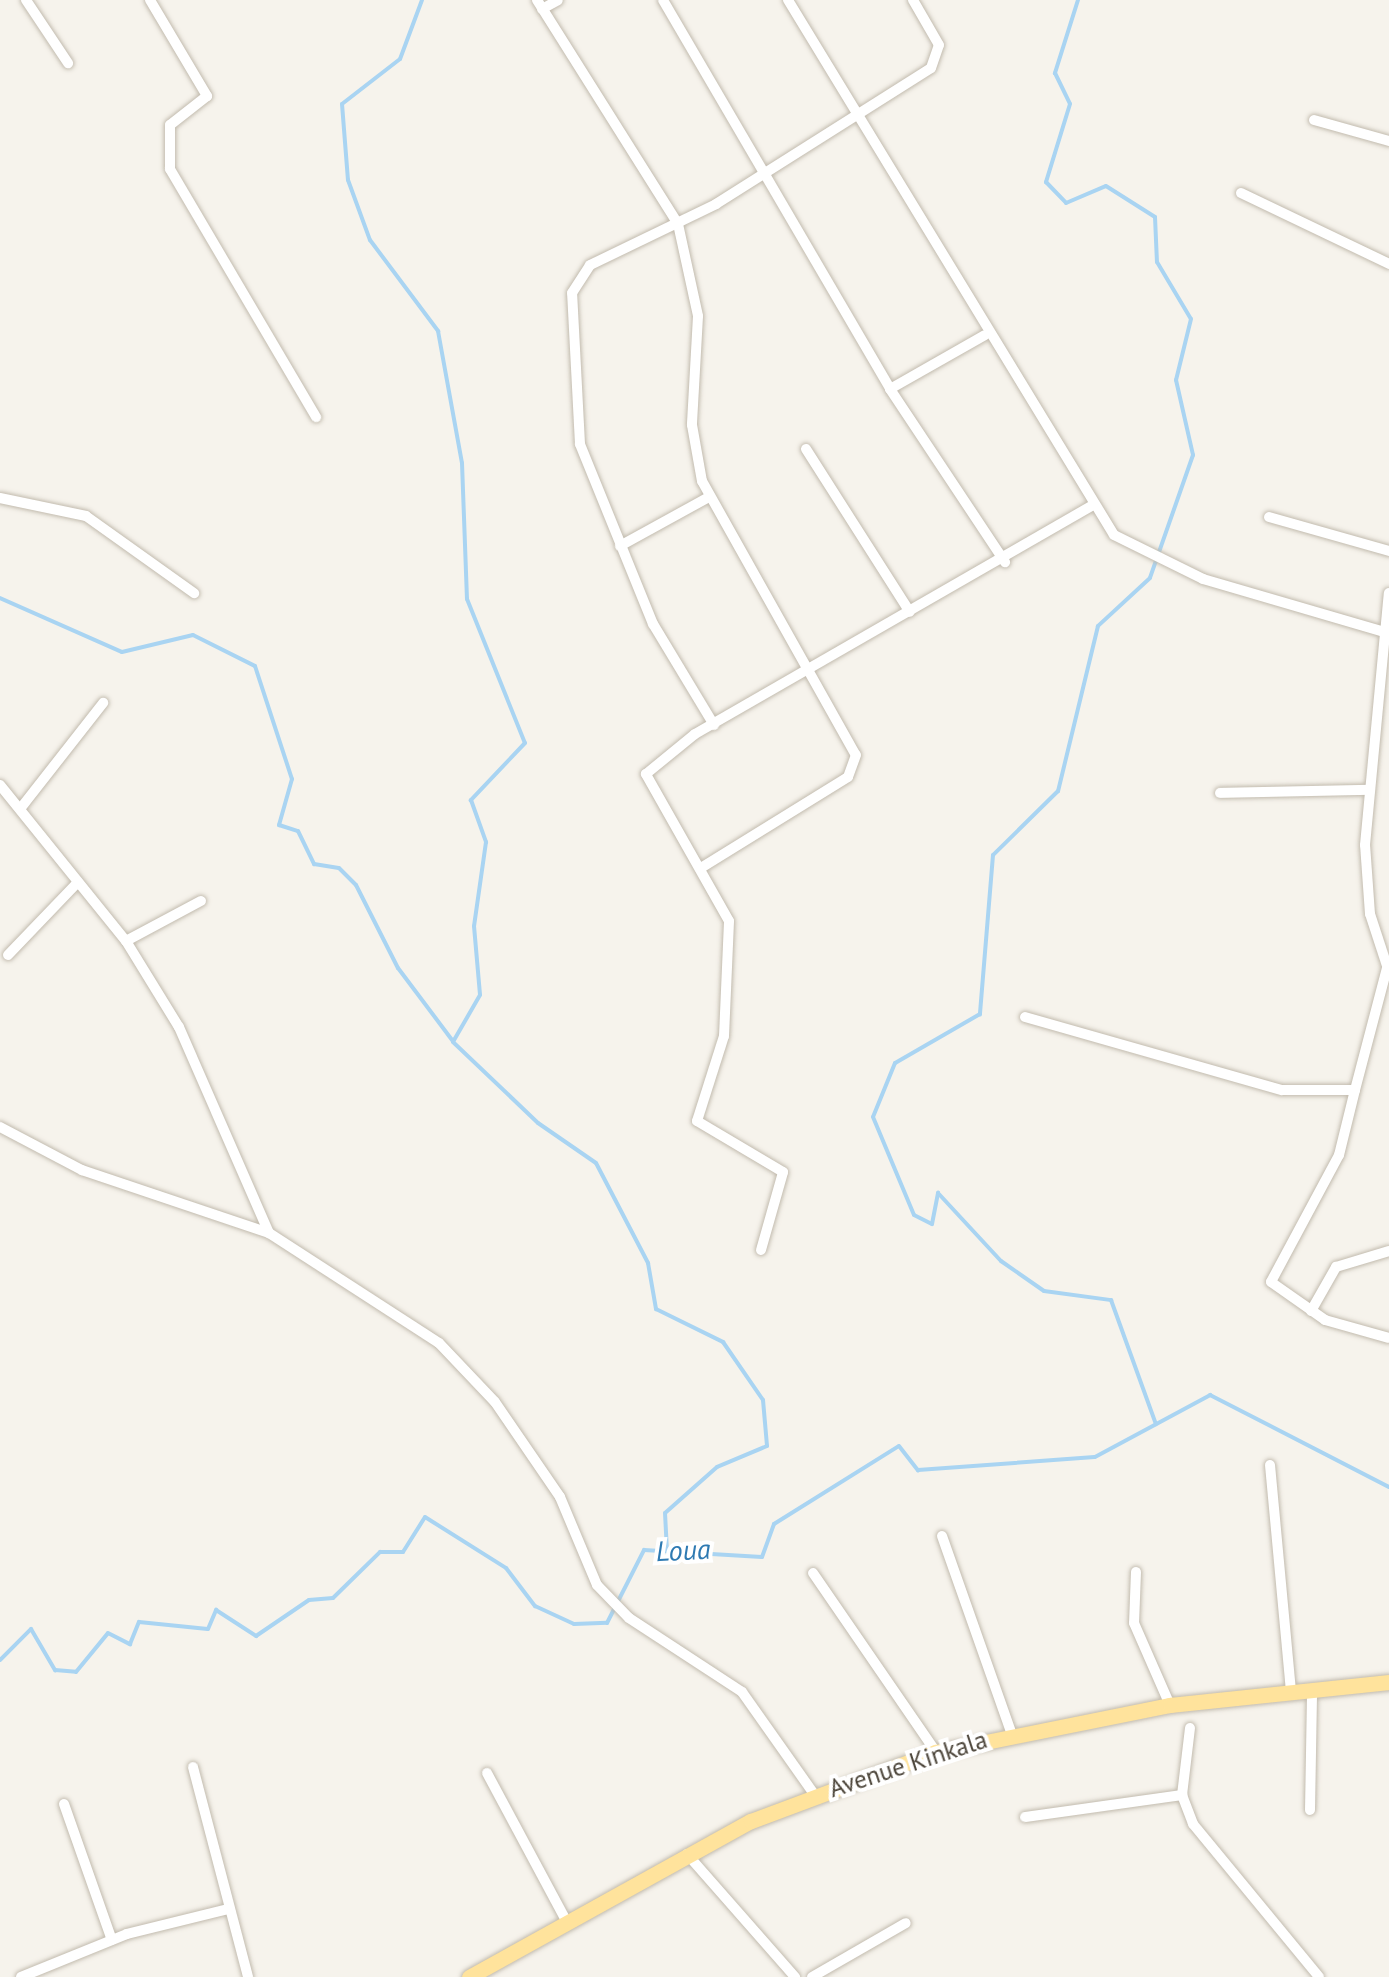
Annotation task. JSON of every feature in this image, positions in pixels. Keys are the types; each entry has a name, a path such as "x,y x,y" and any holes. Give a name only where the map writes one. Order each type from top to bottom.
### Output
{"main road":[{"name":"Avenue Kinkala","path":"474,1976 686,1853 814,1794 936,1752 1011,1732 1170,1705 1389,1682"}],"street":[{"path":"26,0 68,64"},
{"path":"150,0 207,96 170,125 170,169 316,418"},
{"path":"558,0 539,5 678,224 698,316 694,456 709,497 854,746 854,770 702,867"},
{"path":"663,0 890,388 1006,562"},
{"path":"788,0 858,110 984,335 1114,535 1203,580 1380,630"},
{"path":"714,725 620,546 580,444 572,293 590,264 678,224 937,62 939,45 913,0"},
{"path":"1314,120 1389,141"},
{"path":"1241,192 1389,264"},
{"path":"890,388 984,335"},
{"path":"806,449 910,612"},
{"path":"620,546 709,497"},
{"path":"0,498 86,516 194,593"},
{"path":"761,1250 786,1176 697,1122 724,1036 730,936 702,867 646,774 714,725 910,612 1006,562 1092,504"},
{"path":"1269,517 1389,550"},
{"path":"1389,593 1380,630 1383,660 1366,790 1366,884 1388,970 1339,1155 1270,1278 1310,1311 1389,1338"},
{"path":"20,809 103,703"},
{"path":"0,785 126,941 179,1027 269,1233"},
{"path":"1220,793 1366,790"},
{"path":"8,955 78,882"},
{"path":"126,941 201,902"},
{"path":"1024,1017 1282,1090 1355,1090"},
{"path":"0,1128 82,1170 269,1233 439,1342 475,1377 560,1497 576,1552 614,1604 629,1618 742,1692 814,1794"},
{"path":"1310,1311 1336,1267 1389,1252"},
{"path":"1270,1464 1290,1692"},
{"path":"942,1536 1011,1732"},
{"path":"1136,1572 1134,1624 1170,1705"},
{"path":"813,1574 936,1752"},
{"path":"1310,1810 1312,1690"},
{"path":"1190,1728 1182,1795 1201,1839 1319,1977"},
{"path":"193,1768 248,1977"},
{"path":"488,1772 566,1922"},
{"path":"1025,1817 1182,1795"},
{"path":"64,1804 112,1940"},
{"path":"686,1853 794,1977"},
{"path":"21,1977 112,1940 228,1908"},
{"path":"812,1977 906,1923"}],"waterway":[{"path":"422,0 400,59 342,104 348,180 370,240 438,331 462,463 467,599 525,743 471,800 486,842 474,926 480,995 453,1042 538,1123 596,1163 648,1263 656,1309 723,1342 763,1400 767,1446 717,1467 665,1513 667,1550"},
{"path":"1078,0 1055,73 1070,104 1046,182 1066,203 1106,186 1155,217 1157,262 1191,319 1176,380 1193,455 1150,578 1098,626 1058,791 993,855 980,1014 895,1063 873,1117 914,1215 932,1224 938,1193 1001,1261 1044,1291 1111,1300 1156,1424"},
{"path":"0,598 122,652 193,635 255,666 292,779 279,825 298,831 314,864 339,868 356,885 398,968 452,1040"},
{"name":"Loua","path":"0,1660 31,1629 55,1670 76,1672 108,1633 130,1644 139,1622 208,1629 216,1610 256,1636 309,1600 333,1598 380,1552 403,1552 425,1517 506,1568 535,1606 574,1624 607,1623 644,1550 762,1557 774,1524 899,1446 918,1470 1095,1457 1210,1395 1389,1487"}]}
